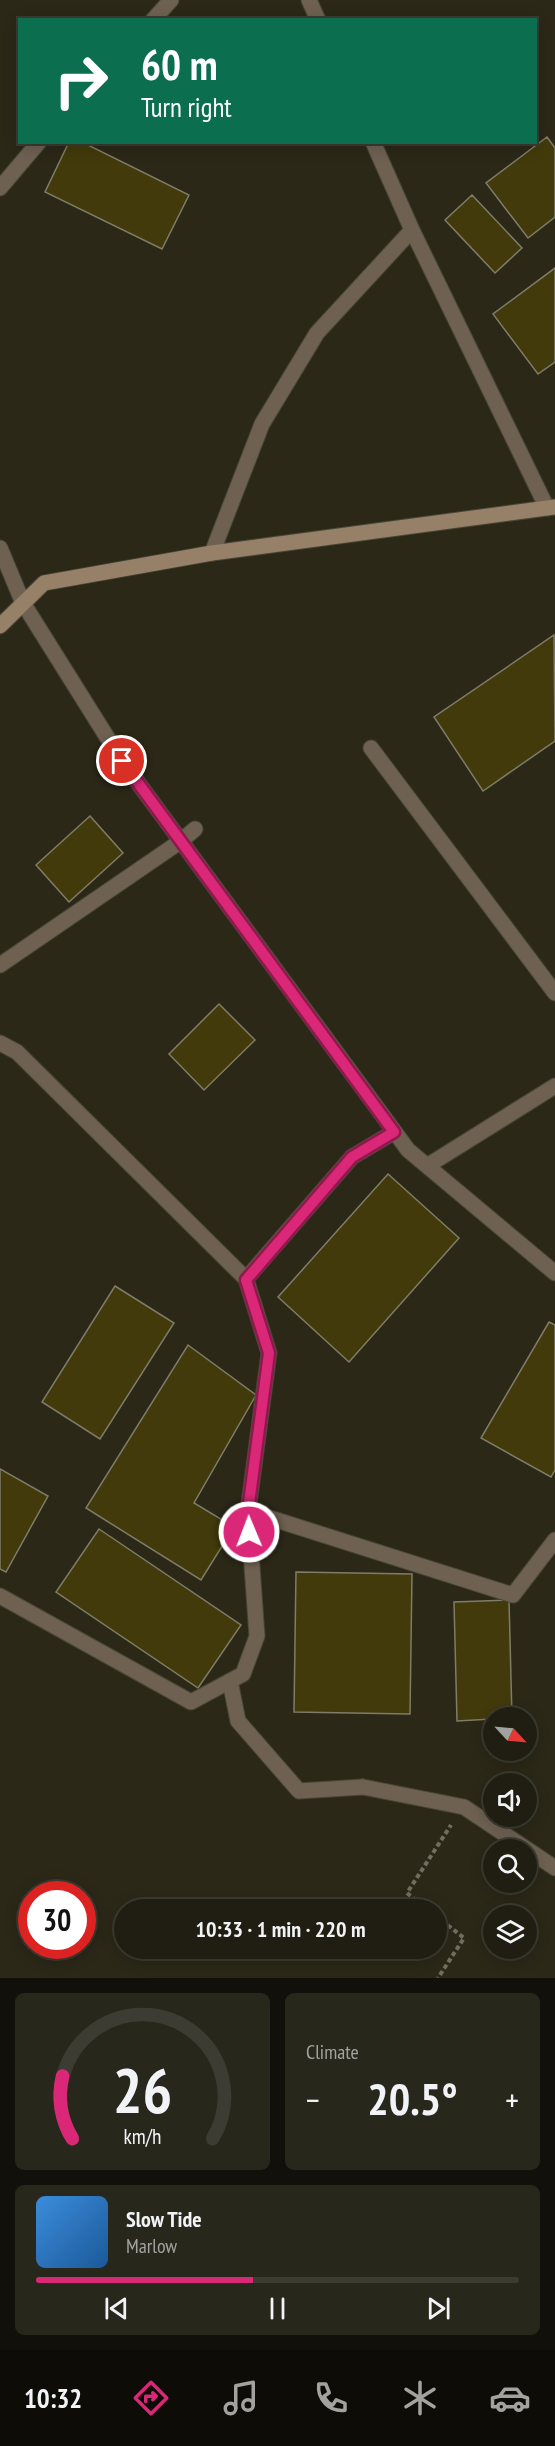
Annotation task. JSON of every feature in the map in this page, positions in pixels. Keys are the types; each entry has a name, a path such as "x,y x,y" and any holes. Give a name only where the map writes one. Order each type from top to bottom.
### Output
{"main road":[{"path":"0,626 44,583 212,553 551,508"}],"street":[{"path":"155,18 171,0"},
{"path":"309,0 317,18"},
{"path":"0,188 37,144"},
{"path":"374,144 412,230 551,508"},
{"path":"212,553 262,424 317,333 412,230"},
{"path":"0,548 23,603 122,761 394,1132 408,1150 426,1166 555,1273"},
{"path":"371,748 555,993"},
{"path":"0,965 181,841 195,829"},
{"path":"0,1043 17,1052 246,1280 269,1353 248,1511 257,1636 243,1674 191,1702 0,1596"},
{"path":"426,1166 555,1086"},
{"path":"246,1280 352,1157 394,1132"},
{"path":"248,1511 513,1595 555,1540"},
{"path":"230,1681 238,1721 299,1791 363,1787 464,1807 555,1868"}],"path":[{"path":"414,1899 407,1893 464,1807"},
{"path":"438,1978 465,1938 447,1924"}],"building":[{"path":"547,137 555,148 555,217 528,238 486,183"},
{"path":"68,144 86,144 189,195 162,249 45,192"},
{"path":"472,195 522,248 495,273 445,220"},
{"path":"555,268 555,362 538,374 493,314"},
{"path":"554,635 555,741 483,791 434,717"},
{"path":"90,816 123,853 69,902 36,865"},
{"path":"219,1004 255,1040 204,1090 169,1054"},
{"path":"388,1174 459,1238 349,1362 278,1297"},
{"path":"115,1286 174,1323 100,1439 42,1402"},
{"path":"549,1322 555,1325 555,1470 551,1477 481,1438"},
{"path":"188,1345 256,1395 194,1503 234,1527 201,1580 86,1508"},
{"path":"0,1469 48,1496 6,1572 0,1569"},
{"path":"99,1529 241,1625 198,1688 56,1592"},
{"path":"296,1572 412,1574 410,1714 294,1712"},
{"path":"509,1600 512,1707 483,1707 483,1720 457,1721 454,1602"}],"route":[{"path":"122,761 394,1132 352,1157 246,1280 269,1353 248,1511 249,1532"}]}
